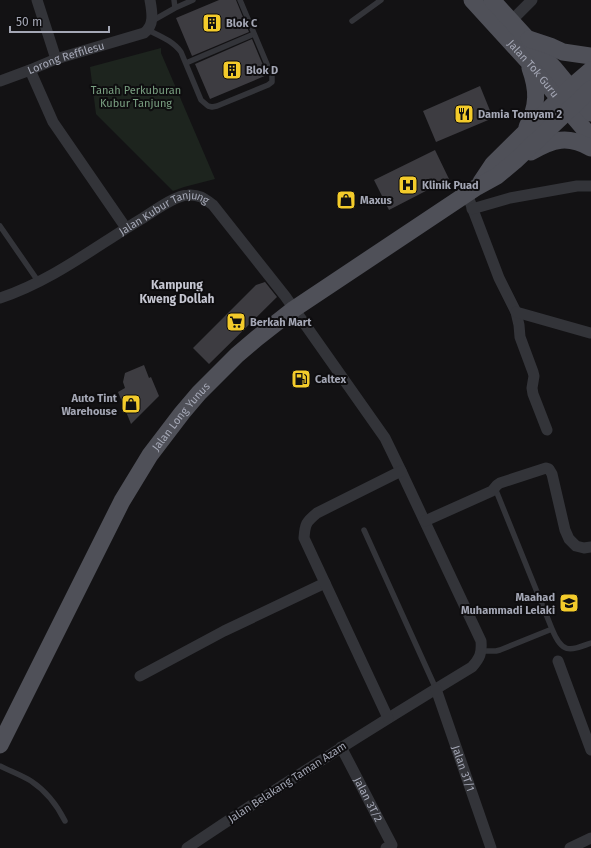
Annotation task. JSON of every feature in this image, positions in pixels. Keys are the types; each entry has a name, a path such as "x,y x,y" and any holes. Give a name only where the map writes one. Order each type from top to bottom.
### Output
{"main road":[{"name":"Jalan Tok Guru","path":"472,0 523,44 573,97 591,113"},
{"name":"Jalan Tok Guru","path":"492,0 511,20 523,44"},
{"path":"513,144 527,126 533,114 536,97 535,82 523,44 550,46 563,52 591,56"},
{"name":"Jalan Long Yunus","path":"0,745 122,501 150,455 199,393 257,338 294,309 472,197 516,161 573,97 591,70"},
{"name":"Jalan Tok Guru","path":"573,97 585,130 591,139"},
{"name":"Jalan Long Yunus","path":"472,197 493,164 513,144 573,97"},
{"path":"516,161 540,147 563,140 576,141 591,148"}],"street":[{"path":"37,0 56,59"},
{"path":"150,0 150,25"},
{"path":"511,20 532,0"},
{"name":"Lorong Reffilesu","path":"0,81 56,59 140,34 150,25"},
{"path":"30,70 53,122 126,228"},
{"path":"547,430 533,394 532,388 534,376 520,337 516,312 499,278 472,197 510,198 577,186 591,186"},
{"name":"Jalan Kubur Tanjung","path":"0,298 17,292 66,267 174,199 188,194 202,197 212,205 285,296 385,438 477,632 481,641 482,651"},
{"path":"516,312 590,333"},
{"path":"425,521 492,491 500,483 543,468 549,469 552,474 565,530 570,539 576,546 584,548 591,547"},
{"path":"388,718 304,538 304,527 317,513 401,471"},
{"path":"140,676 224,631 325,583"},
{"name":"Jalan Belakang Taman Azam","path":"187,848 341,747 472,668 479,660 482,651"},
{"path":"558,661 591,750"},
{"name":"Jalan 3T/1","path":"436,689 491,848"},
{"name":"Jalan 3T/2","path":"341,747 391,847"},
{"path":"570,848 591,838"}],"lane":[{"path":"174,0 175,8"},
{"path":"193,0 175,8 150,25 173,43 181,52 201,100 208,106 212,107 268,85 272,82 272,76 240,0"},
{"path":"352,21 381,0"},
{"path":"186,63 254,34"},
{"path":"0,226 38,281"},
{"path":"495,488 555,636 561,645 568,649 577,648 591,643"},
{"path":"364,530 436,689"},
{"path":"482,651 500,650 552,629"},
{"path":"0,766 31,781 45,793 56,806 65,821"}],"green space":[{"name":"Tanah Perkuburan Kubur Tanjung","path":"161,48 161,53 215,179 173,191 96,114 90,67"}],"building":[{"name":"Blok C","path":"219,0 236,0 249,32 192,56 176,18"},
{"name":"Blok D","path":"252,39 267,75 210,99 195,64"},
{"path":"480,86 493,118 436,142 423,111"},
{"path":"435,150 449,179 389,210 374,180"},
{"name":"Berkah Mart","path":"265,282 277,297 209,364 193,348 256,285"},
{"path":"144,365 159,396 131,424 118,392 125,388 123,382 125,373"}],"place":[{"name":"Blok C","path":"212,23"},
{"name":"Blok D","path":"232,70"},
{"name":"Damia Tomyam 2","path":"464,114"},
{"name":"Klinik Puad","path":"408,185"},
{"name":"Maxus","path":"346,200"},
{"name":"Berkah Mart","path":"236,322"},
{"name":"Caltex","path":"301,379"},
{"name":"Auto Tint Warehouse","path":"131,404"},
{"name":"Maahad Muhammadi Lelaki","path":"569,603"}],"district":[{"name":"Kampung Kweng Dollah","path":"177,292"}]}
